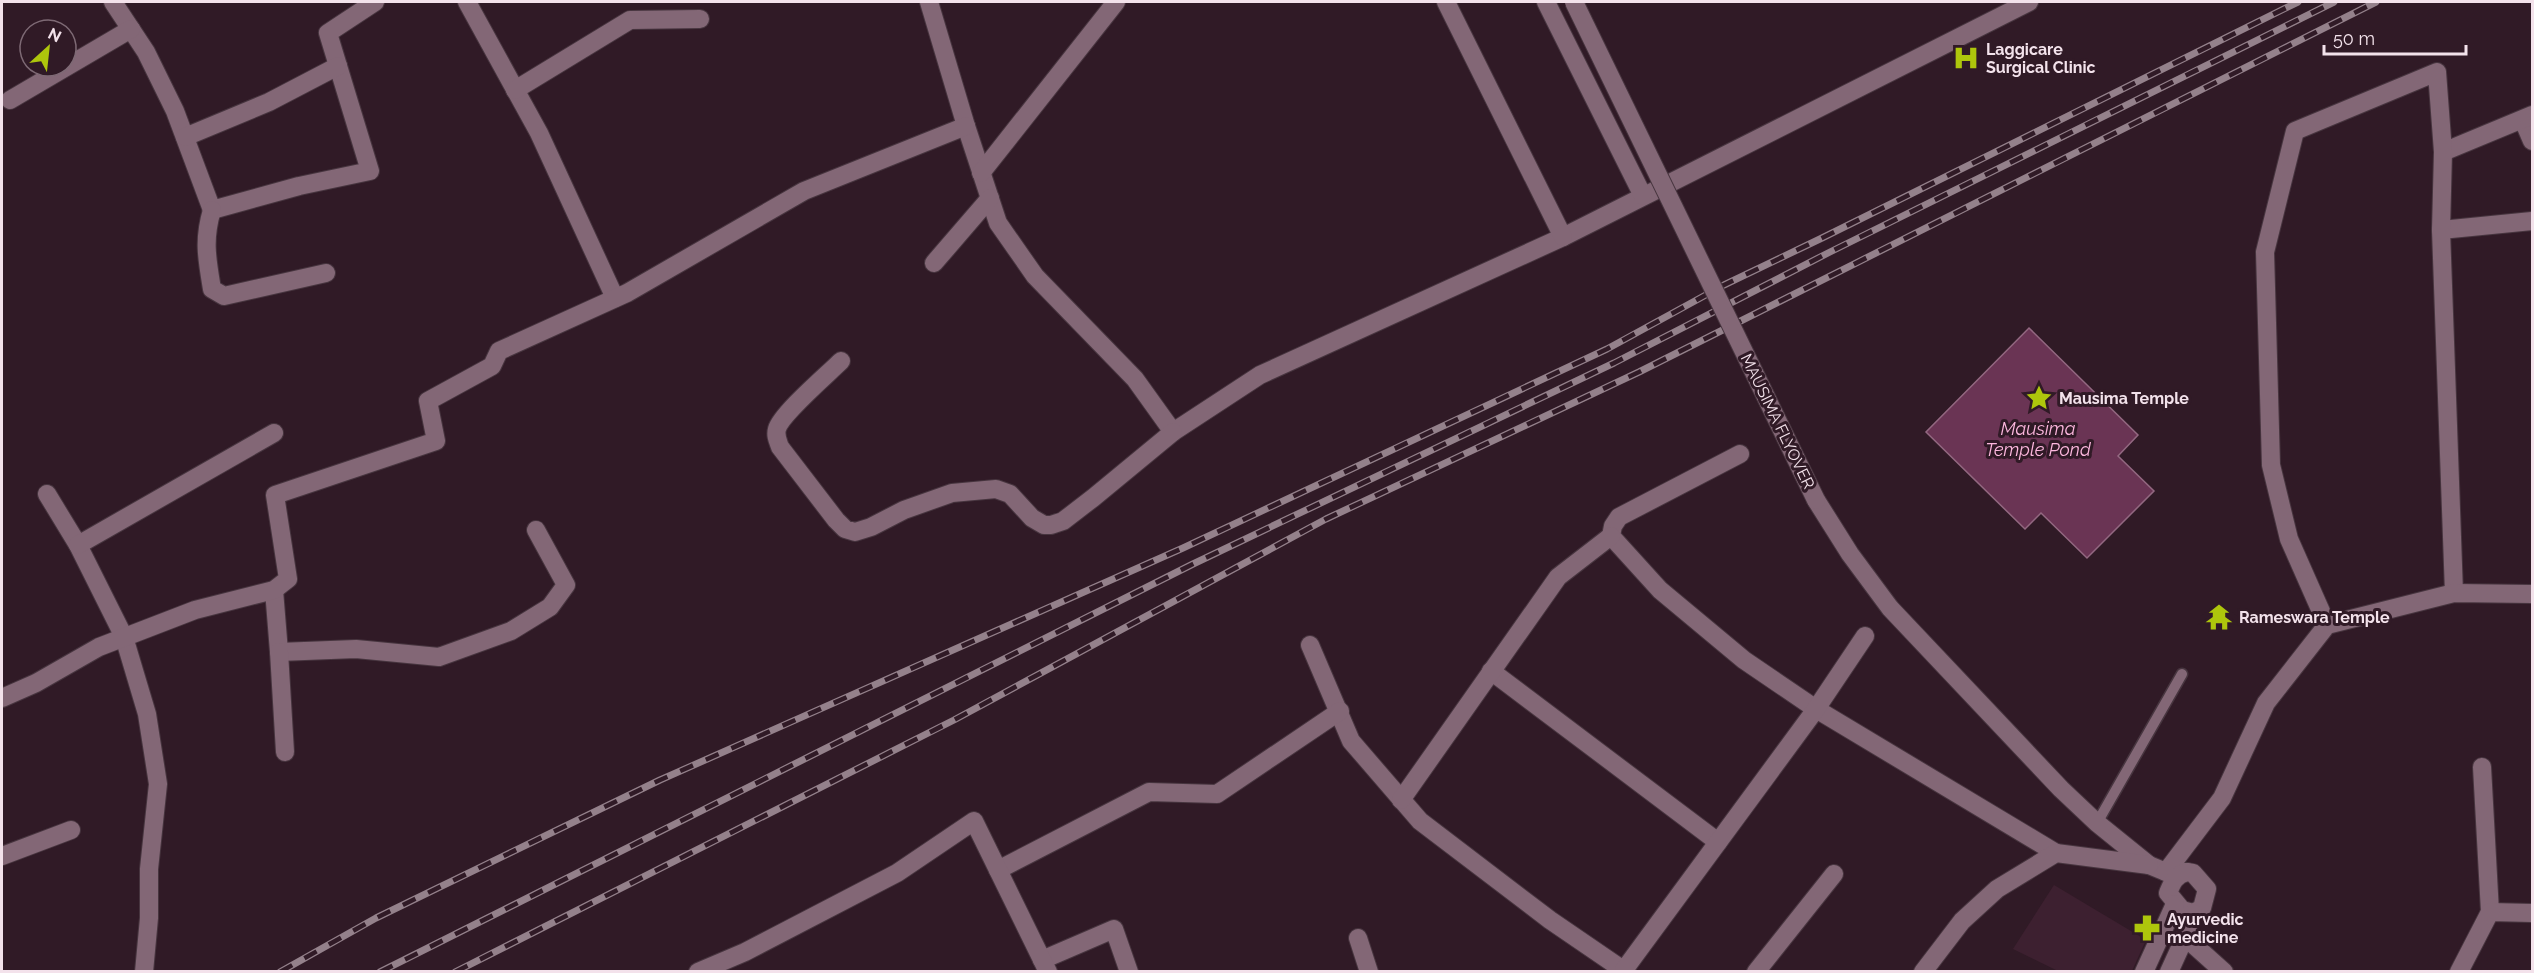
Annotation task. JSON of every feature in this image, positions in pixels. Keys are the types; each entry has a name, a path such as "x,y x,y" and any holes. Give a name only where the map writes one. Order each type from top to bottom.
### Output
{"street":[{"path":"113,2 146,52 175,111 212,210 207,228 205,251 212,290 224,296 326,273"},
{"path":"212,210 299,186 369,171 328,33 375,2"},
{"path":"467,2 539,133 615,298"},
{"path":"928,2 998,223 1035,276 1135,379 1173,432"},
{"path":"981,173 1116,2"},
{"path":"1446,2 1563,237"},
{"path":"1545,2 1643,196"},
{"name":"MAUSIMA FLYOVER","path":"1574,2 1816,500 1850,554 1890,608 2061,789 2097,823 2158,868"},
{"path":"841,361 782,418 776,431 780,447 845,529 855,532 871,527 904,510 952,493 996,489 1010,494 1021,503 1032,518 1044,525 1051,525 1063,520 1093,498 1173,432 1260,375 1563,237 2029,2"},
{"path":"515,90 630,20 700,19"},
{"path":"10,100 131,29"},
{"path":"185,137 269,102 338,66"},
{"path":"2327,625 2289,539 2271,465 2265,252 2295,131 2437,72 2443,152 2441,230 2454,593"},
{"path":"2443,152 2528,117 2532,141"},
{"path":"2,698 36,683 99,646 195,610 274,590 288,579 275,495 436,441 428,401 492,366 499,351 615,298 804,191 966,126"},
{"path":"934,264 990,198"},
{"path":"2441,230 2532,221"},
{"path":"78,545 274,433"},
{"path":"1401,800 1558,577 1611,536 1613,526 1619,517 1740,453"},
{"path":"47,494 78,545 124,637 147,714 158,784 149,869 149,918 144,972"},
{"path":"279,652 356,649 439,657 511,631 550,607 566,585 536,530"},
{"path":"1611,536 1660,590 1744,660 1816,710 2056,853 2193,873 2207,890 2202,908 2193,913 2169,972"},
{"path":"274,590 285,752"},
{"path":"2158,868 2222,798 2266,703 2327,625 2454,593 2532,594"},
{"path":"1310,645 1351,741 1420,821 1550,920 1625,971 1816,710 1865,636"},
{"path":"1491,671 1718,842"},
{"path":"998,870 1149,792 1218,794 1340,711"},
{"path":"2459,972 2490,912 2482,767"},
{"path":"698,972 745,952 897,873 974,821 1045,966 1114,929 1129,972"},
{"path":"2,856 71,830"},
{"path":"1923,972 1962,921 1997,889 2056,853"},
{"path":"2187,872 2179,874 2168,893 2182,910 2193,913"},
{"path":"1756,972 1834,874"},
{"path":"2144,972 2175,904"},
{"path":"2490,912 2532,913"},
{"path":"2185,937 2224,972"},
{"path":"1358,938 1369,972"}],"lane":[{"path":"2097,823 2182,674"}],"shaded area":[{"path":"2054,885 2146,940 2132,971 2058,971 2013,949"}],"water":[{"name":"Mausima Temple Pond","path":"2029,328 2138,435 2118,456 2154,491 2087,558 2041,513 2025,529 1926,432"}],"railway":[{"path":"280,972 376,918 660,780 1183,548 1607,349 1724,285 2298,2"},
{"path":"380,972 1193,564 1614,363 1830,252 2334,2"},
{"path":"455,972 954,720 1326,519 1639,372 2376,2"}],"place":[{"name":"Laggicare Surgical Clinic","path":"1966,58"},
{"name":"Mausima Temple","path":"2039,398"},
{"name":"Rameswara Temple","path":"2219,617"},
{"name":"Ayurvedic medicine","path":"2147,928"}]}
